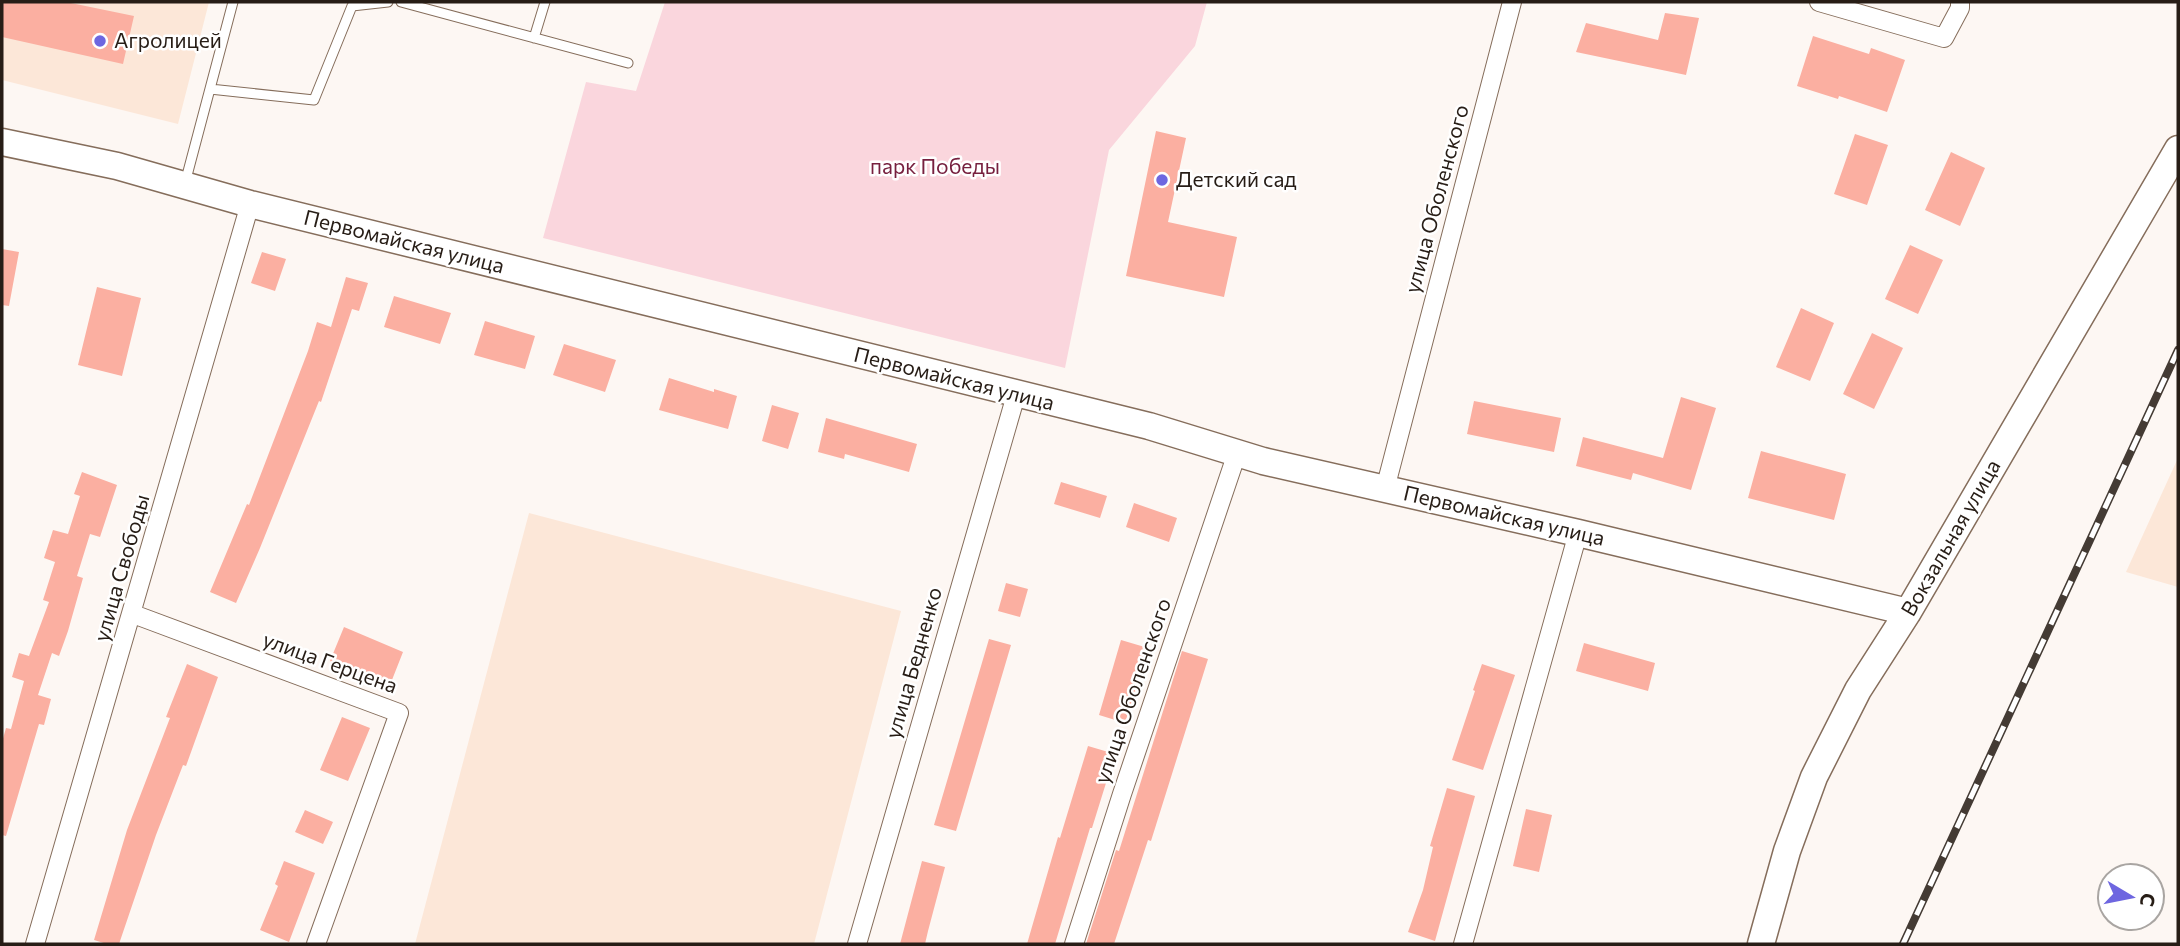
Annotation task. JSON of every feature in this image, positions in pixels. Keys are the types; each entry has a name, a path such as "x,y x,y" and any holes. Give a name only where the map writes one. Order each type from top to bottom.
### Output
{"main road":[{"name":"Первомайская улица","path":"2,142 117,166 250,204 1149,426 1237,453 1908,612"},
{"name":"Вокзальная улица","path":"1761,944 1787,851 1814,777 1858,690 1908,612 2178,149"}],"street":[{"name":"улица Оболенского","path":"1385,489 1512,2"},
{"path":"1819,2 1944,38 1960,8 1960,2"},
{"name":"улица Свободы","path":"35,944 250,204"},
{"name":"улица Бедненко","path":"857,944 1016,395"},
{"name":"улица Оболенского","path":"1074,944 1237,453"},
{"path":"1463,944 1578,533"},
{"name":"улица Герцена","path":"132,614 399,713 316,944"}],"lane":[{"path":"184,185 233,2"},
{"path":"210,89 314,100 352,6 388,2"},
{"path":"401,2 628,63"},
{"path":"534,38 545,2"}],"shaded area":[{"name":"Агролицей","path":"2,2 209,2 178,124 2,80"},
{"path":"2178,458 2178,587 2126,572"},
{"path":"529,513 901,611 814,944 415,944"}],"green space":[{"name":"парк Победы","path":"665,2 1207,2 1195,46 1109,150 1065,368 543,238 586,82 636,91"}],"building":[{"path":"2,2 66,2 134,16 123,64 2,37"},
{"path":"1665,13 1699,18 1686,75 1576,52 1586,23 1658,40"},
{"path":"1813,36 1869,54 1871,48 1905,60 1887,112 1797,86"},
{"name":"Детский сад","path":"1156,131 1186,138 1168,222 1237,237 1224,297 1126,276"},
{"path":"1855,134 1888,145 1867,205 1834,194"},
{"path":"1951,152 1985,168 1960,226 1925,210"},
{"path":"1910,245 1943,260 1918,314 1885,299"},
{"path":"2,249 19,252 9,306 2,305"},
{"path":"262,252 286,259 275,291 251,283"},
{"path":"346,277 368,283 359,311 352,309 321,402 319,401 236,603 210,592 247,504 249,505 317,322 331,327"},
{"path":"97,287 141,298 122,376 78,365"},
{"path":"394,296 451,313 440,344 384,327"},
{"path":"1801,308 1834,323 1810,381 1776,367"},
{"path":"485,321 535,336 525,369 474,355"},
{"path":"1872,333 1903,348 1874,409 1843,394"},
{"path":"564,344 616,360 605,392 553,375"},
{"path":"669,378 737,396 728,429 659,410"},
{"path":"1681,397 1716,408 1691,490 1633,473 1631,480 1576,466 1583,437 1663,458"},
{"path":"1474,401 1561,418 1554,452 1467,434"},
{"path":"772,405 799,413 788,449 762,441"},
{"path":"826,418 917,444 909,472 845,454 844,459 818,452"},
{"path":"1761,451 1846,474 1834,520 1748,498"},
{"path":"82,472 117,485 100,537 90,534 77,576 83,578 68,631 59,656 52,653 38,695 51,699 44,725 39,724 6,836 2,835 2,742 6,728 11,729 24,681 12,677 19,653 29,656 49,602 43,600 55,562 44,558 53,530 68,534 80,496 74,494"},
{"path":"1061,482 1107,496 1100,518 1054,504"},
{"path":"1134,503 1177,518 1169,542 1126,527"},
{"path":"1006,583 1028,589 1020,617 998,611"},
{"path":"344,627 403,652 390,685 330,661"},
{"path":"989,639 1011,645 956,831 934,825"},
{"path":"1121,640 1148,648 1125,723 1099,715"},
{"path":"1584,643 1655,663 1648,691 1576,671"},
{"path":"1182,651 1208,659 1151,841 1148,840 1114,944 1086,944 1116,850 1119,851"},
{"path":"187,664 218,677 186,766 183,765 156,835 119,944 94,940 127,830 170,718 166,717"},
{"path":"1482,664 1515,675 1483,770 1452,760"},
{"path":"342,717 370,728 348,781 320,770"},
{"path":"1088,746 1115,754 1055,944 1027,944 1058,837 1060,838"},
{"path":"1447,788 1475,796 1435,941 1408,932 1423,890 1433,847 1430,846"},
{"path":"1526,809 1552,815 1539,872 1513,866"},
{"path":"305,810 333,822 323,844 295,832"},
{"path":"284,861 315,873 289,942 260,930 278,886 275,884"},
{"path":"922,861 945,867 925,944 900,944"}],"railway":[{"path":"1903,944 2178,350"}],"place":[{"name":"Агролицей","path":"100,41"},
{"name":"Детский сад","path":"1162,180"}]}
